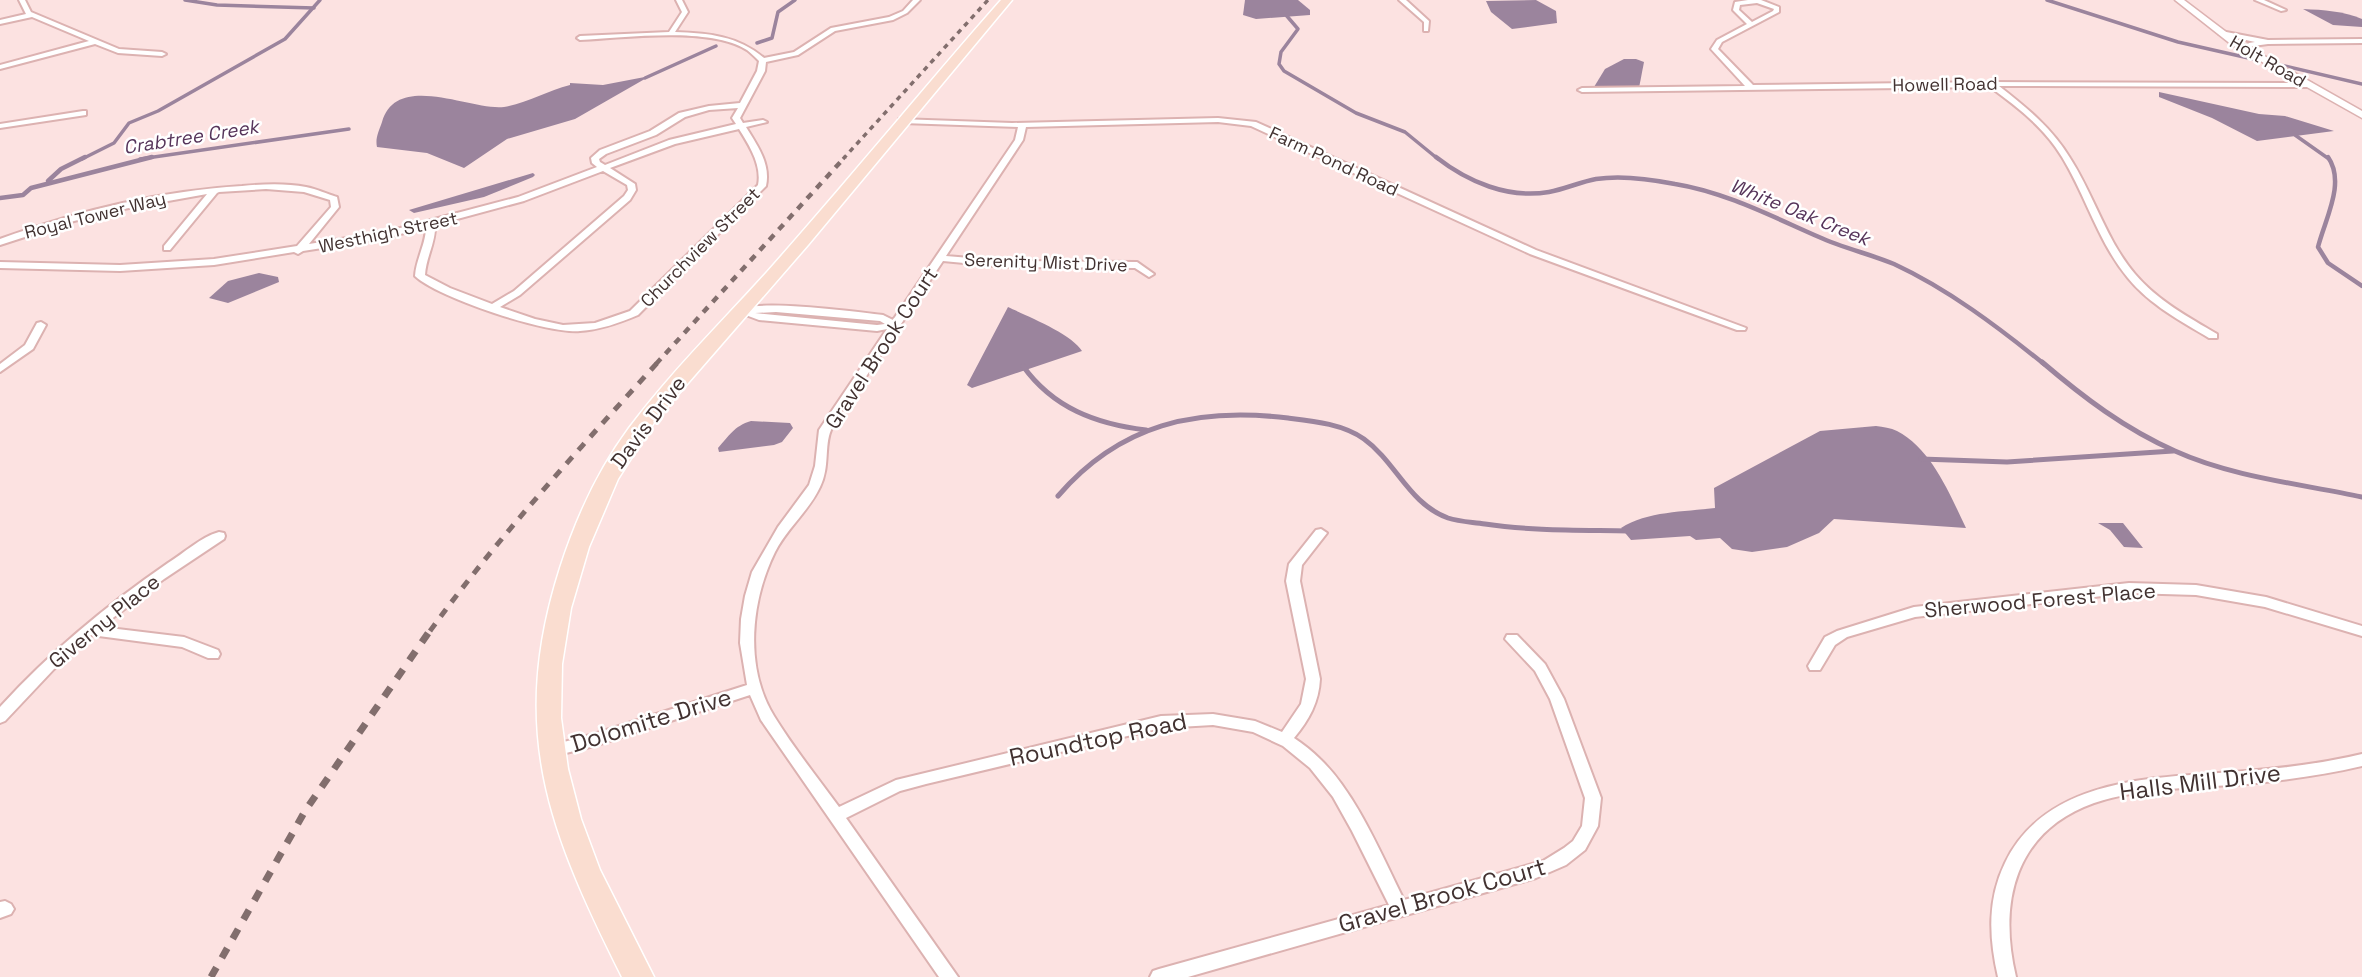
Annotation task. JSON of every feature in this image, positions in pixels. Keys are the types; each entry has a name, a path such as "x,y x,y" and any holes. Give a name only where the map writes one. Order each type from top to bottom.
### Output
{"main road":[{"name":"Davis Drive","path":"638,977 576,847 550,751 548,666 556,618 568,573 603,485 633,435 802,242 1007,0"}],"street":[{"path":"22,0 25,10 32,15 94,42 126,53 162,54"},
{"path":"670,36 685,12 679,0"},
{"path":"763,60 796,54 833,29 891,19 905,12 917,0"},
{"path":"1402,0 1427,22 1426,30"},
{"name":"Holt Road","path":"2179,0 2245,49 2362,114"},
{"path":"2258,0 2283,10"},
{"path":"1751,24 1736,10 1737,3 1758,1 1777,8 1776,12 1719,41 1714,49 1751,88"},
{"path":"0,22 32,15"},
{"path":"2221,33 2268,42"},
{"path":"580,38 696,36 735,42 752,49 763,60"},
{"path":"2245,49 2251,44 2268,42 2362,41"},
{"path":"0,67 94,42"},
{"path":"740,126 736,118 761,71 763,60"},
{"path":"1991,84 2030,115 2056,142 2088,196 2120,260 2139,285 2169,309 2213,336"},
{"name":"Howell Road","path":"1582,90 1991,84 2308,85"},
{"path":"493,307 525,287 627,198 632,190 631,184 604,169 596,163 595,158 603,152 653,133 682,115 742,104"},
{"path":"0,126 83,113"},
{"name":"Farm Pond Road","path":"902,121 1023,125 1192,120 1253,124 1534,252 1741,328"},
{"name":"Westhigh Street","path":"0,265 156,266 298,250 430,224 521,199 672,142 763,122"},
{"name":"Gravel Brook Court","path":"949,977 766,716 753,689 746,624 752,592 761,567 772,546 815,486 825,430 1019,140 1023,125"},
{"name":"Churchview Street","path":"430,224 432,233 419,267 420,276 441,290 555,329 595,327 634,313 762,186 765,179 764,165 740,126"},
{"name":"Royal Tower Way","path":"0,242 152,198 213,191 287,188 326,194 334,199 335,207 298,250"},
{"path":"167,247 213,191"},
{"name":"Serenity Mist Drive","path":"940,258 1006,264 1137,265 1149,274"},
{"path":"740,311 758,317 877,328 894,324"},
{"path":"0,369 29,347 41,325"},
{"path":"1285,738 1304,717 1313,691 1313,679 1293,581 1296,564 1321,533"},
{"name":"Giverny Place","path":"0,717 40,673 88,630 140,589 219,536"},
{"name":"Sherwood Forest Place","path":"1815,666 1830,641 1842,634 1914,612 2129,588 2196,590 2266,602 2362,631"},
{"path":"88,630 184,642 213,654"},
{"name":"Gravel Brook Court","path":"1159,977 1536,871 1572,853 1590,828 1594,814 1593,798 1557,699 1540,668 1513,639"},
{"name":"Dolomite Drive","path":"550,751 753,689"},
{"name":"Roundtop Road","path":"836,815 896,786 1161,722 1194,718 1221,719 1285,738 1311,757 1339,792 1399,908"},
{"name":"Halls Mill Drive","path":"2007,977 2000,954 1999,926 2007,879 2025,844 2039,828 2064,809 2102,794 2137,787 2304,771 2362,760"}],"shaded area":[{"path":"1245,0 1298,0 1310,10 1310,15 1256,19 1243,15"},
{"path":"1536,0 1556,11 1557,23 1512,29 1491,12 1486,1"},
{"path":"2303,9 2355,16 2362,19 2362,27 2333,25"},
{"path":"1624,59 1644,62 1639,88 1594,87 1605,69"},
{"path":"650,76 575,119 507,139 464,168 427,153 377,147 382,122 390,107 403,99 436,97 504,107 570,83 603,85"},
{"path":"2159,92 2259,114 2285,116 2334,131 2257,141 2212,118 2159,97"},
{"path":"533,173 533,177 484,197 414,213 409,210"},
{"path":"259,273 278,277 279,282 228,303 209,298 228,281"},
{"path":"1008,307 1059,332 1082,351 972,388 967,385"},
{"path":"751,421 790,423 793,428 782,442 774,445 719,452 718,448 732,432"},
{"path":"1876,426 1897,431 1920,449 1939,474 1966,528 1834,519 1819,533 1787,547 1752,552 1732,549 1720,538 1696,540 1690,536 1631,540 1621,528 1654,515 1715,508 1714,488 1820,431"},
{"path":"2098,523 2123,523 2143,548 2124,547 2110,530"}],"waterway":[{"path":"185,0 217,5 313,8"},
{"path":"313,8 320,0"},
{"name":"Crabtree Creek","path":"757,43 772,38 778,12 795,0"},
{"path":"2047,0 2178,42 2266,62"},
{"path":"82,159 114,143 129,123 158,111 285,39 313,8"},
{"name":"White Oak Creek","path":"1286,15 1298,29 1281,52 1279,64 1284,71 1356,113 1405,132 1438,159"},
{"name":"Crabtree Creek","path":"645,78 716,46"},
{"path":"2276,64 2362,84"},
{"name":"Crabtree Creek","path":"150,158 349,129"},
{"path":"2295,135 2329,159"},
{"path":"48,181 61,169 85,157"},
{"name":"White Oak Creek","path":"1436,157 1461,174 1504,191 1534,194 1596,179 1625,178 1694,188 1730,199 1914,274 1972,310 2044,364"},
{"name":"Crabtree Creek","path":"0,198 23,195 31,188 150,158"},
{"name":"Crabtree Creek","path":"140,159 150,158"},
{"path":"2329,159 2333,167 2335,190 2318,247 2328,263 2362,286"},
{"name":"White Oak Creek","path":"2042,362 2105,411 2139,433 2175,451 2243,474 2362,497"},
{"path":"1023,366 1048,393 1077,412 1110,423 1146,430"},
{"path":"1058,496 1107,452 1134,437 1191,419 1254,415 1317,422 1356,434 1375,448 1423,503 1448,518 1520,528 1628,531"},
{"path":"1921,459 2007,462 2173,451"}],"railway":[{"path":"843,159 988,0"},
{"path":"656,364 845,157"},
{"path":"430,631 512,527 658,362"},
{"path":"211,977 305,811 431,629"}]}
